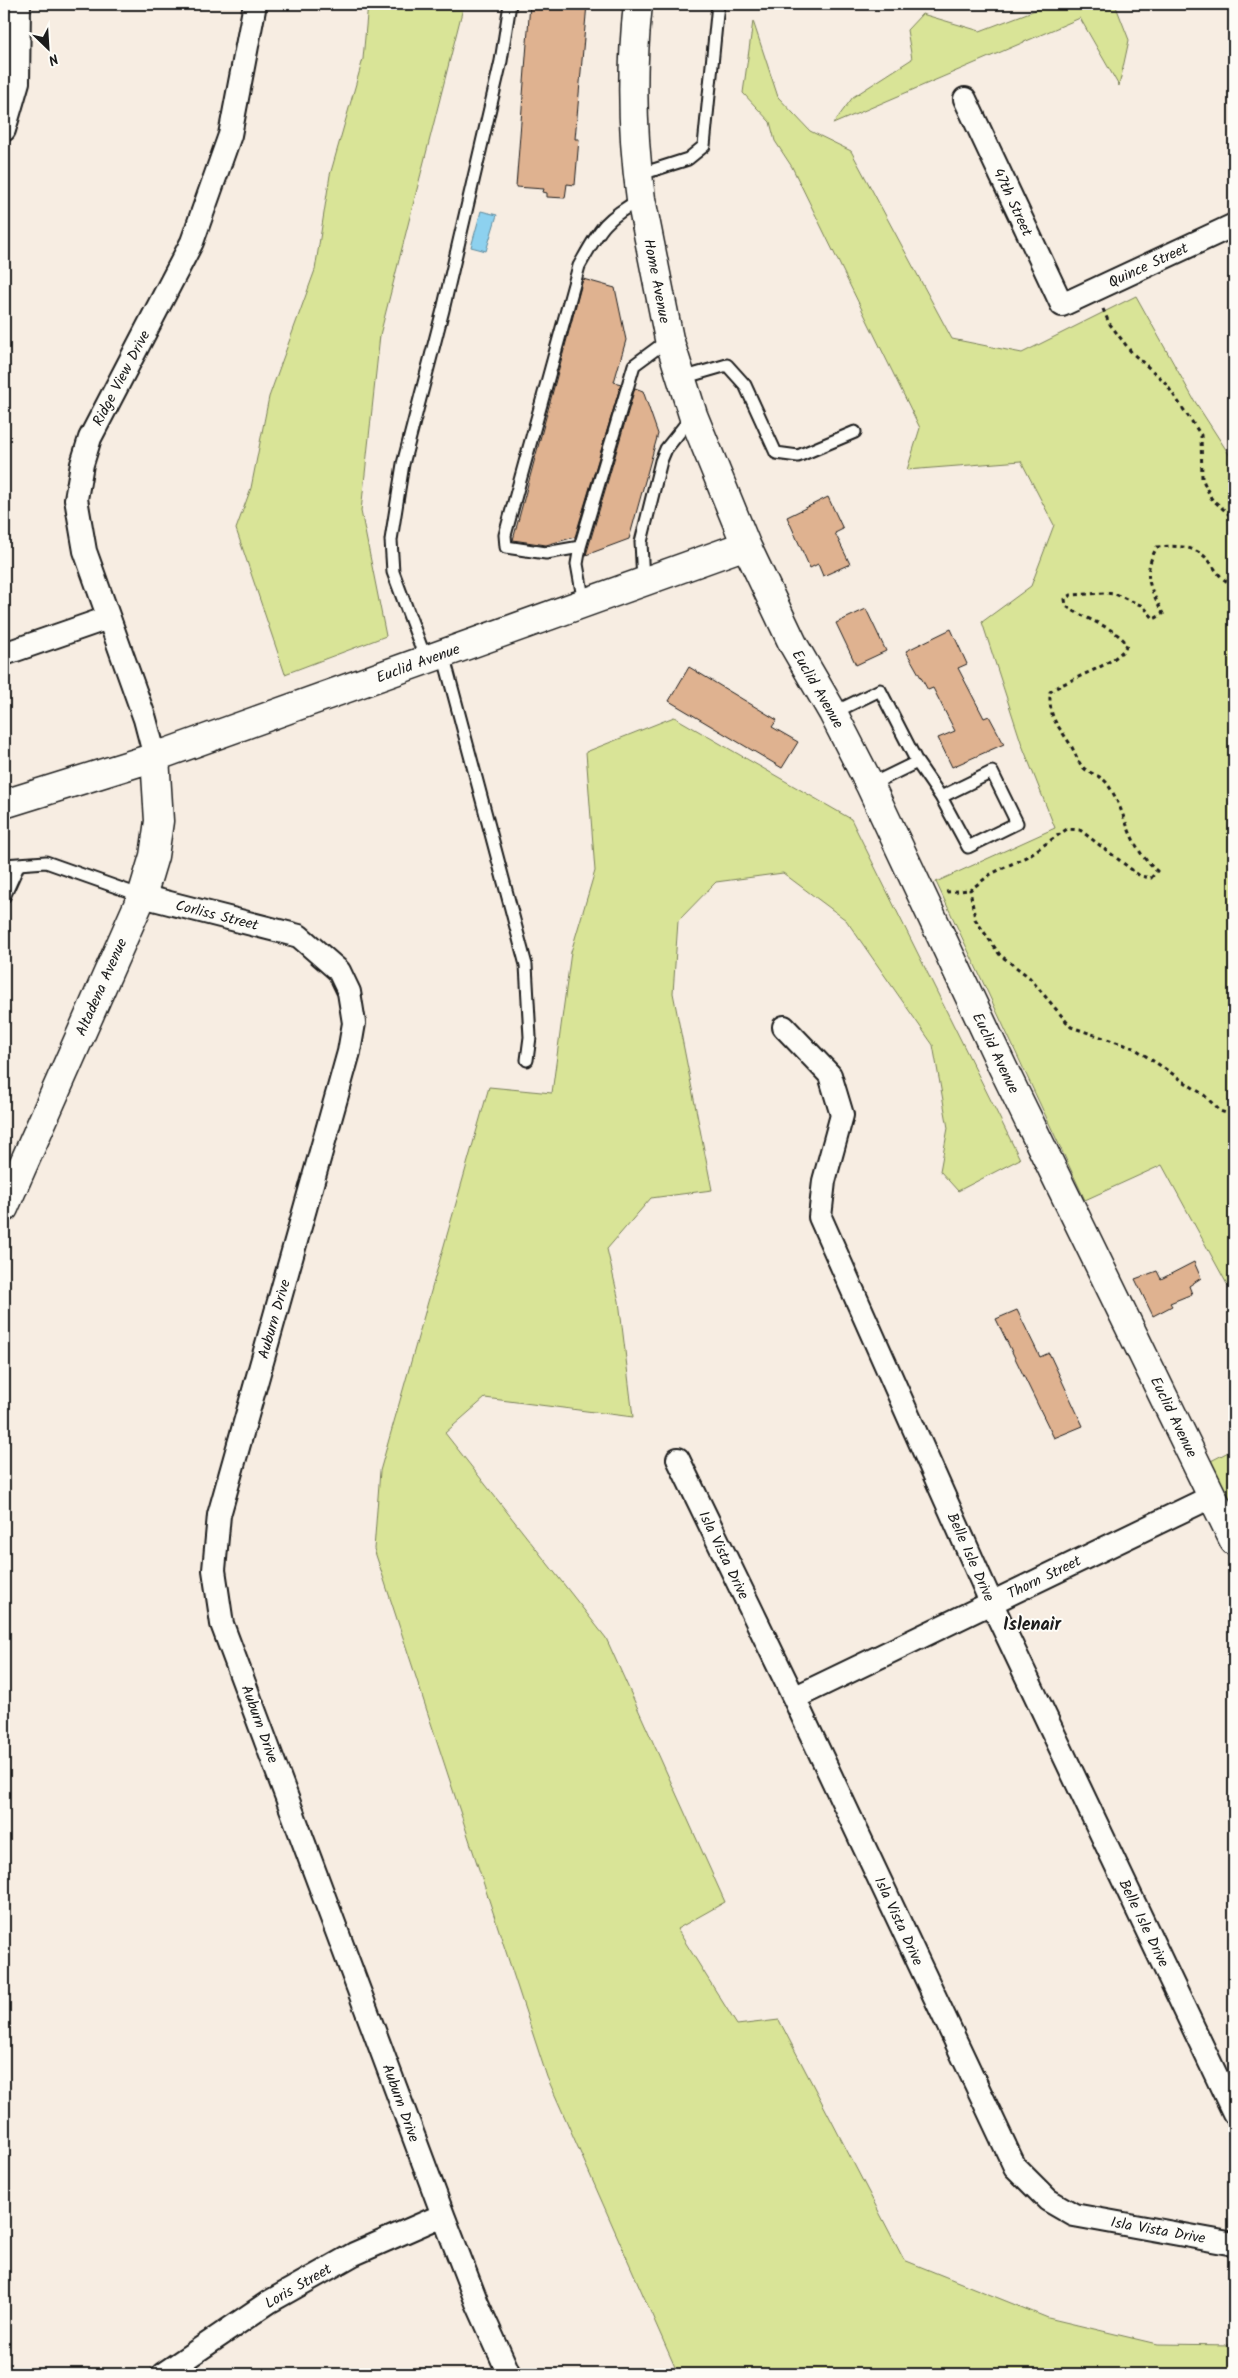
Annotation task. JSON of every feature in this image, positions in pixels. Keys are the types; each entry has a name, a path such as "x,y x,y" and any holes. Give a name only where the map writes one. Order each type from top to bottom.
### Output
{"main road":[{"name":"Home Avenue","path":"638,4 633,52 639,187 669,339 693,415 746,545"},
{"name":"Euclid Avenue","path":"4,804 155,757 746,545 793,644 833,713 870,786 999,1059 1234,1541"},
{"name":"Altadena Avenue","path":"4,1208 142,896 154,856 160,821 155,757"}],"street":[{"path":"4,130 18,82 20,4"},
{"name":"Ridge View Drive","path":"155,757 145,719 85,551 76,499 82,464 90,438 192,242 230,135 255,4"},
{"name":"47th Street","path":"965,98 1062,305"},
{"name":"Quince Street","path":"1062,305 1234,225"},
{"path":"4,654 108,618"},
{"name":"Corliss Street","path":"142,896 299,936 339,971 349,992 354,1023 349,1052"},
{"name":"Belle Isle Drive","path":"784,1027 830,1075 842,1115 824,1182 820,1217 991,1602 1234,2113"},
{"name":"Auburn Drive","path":"349,1052 219,1516 214,1570 222,1624 443,2215 477,2303 510,2374"},
{"name":"Isla Vista Drive","path":"678,1459 794,1698 1015,2167 1048,2200 1074,2215 1234,2244"},
{"name":"Thorn Street","path":"794,1698 1213,1496"},
{"name":"Loris Street","path":"163,2374 286,2293 354,2254 443,2215"}],"lane":[{"path":"510,4 500,61 443,310 403,464 391,540 393,572 434,657 526,965 530,1037 527,1060"},
{"path":"580,547 546,553 510,548 504,543 504,535 579,266 601,227 639,187 688,159 704,146 718,4"},
{"path":"584,603 577,564 580,547 634,365 669,339"},
{"path":"682,378 727,365 746,385 776,453 798,456 855,432"},
{"path":"643,583 641,542 661,461 666,449 693,415"},
{"path":"833,713 880,690 917,762 941,797 968,847 1017,823 992,772 941,797"},
{"path":"870,786 917,762"},
{"name":"Corliss Street","path":"4,865 46,862 142,896"},
{"path":"4,897 19,864"}],"path":[{"path":"1094,290 1109,323 1132,353 1164,381 1201,435 1202,478 1211,498 1234,519"},
{"path":"1234,585 1224,581 1200,553 1177,546 1157,547 1150,560 1147,581 1163,614 1160,618 1154,619 1143,606 1115,594 1071,595 1065,599 1066,606 1084,619 1117,632 1127,644 1124,652 1116,658 1075,677 1050,692 1050,707 1053,718 1077,760 1086,770 1105,781 1133,842 1147,863 1157,871 1151,878 1140,876 1080,830 1068,829 1028,856 991,874 970,890 975,920 1000,955 1028,977 1071,1027 1134,1048 1204,1095 1220,1111 1234,1116"}],"green space":[{"path":"368,4 464,4 380,335 361,511 386,636 285,674 236,529 251,488 269,397 315,270 330,175 363,59"},
{"path":"1051,4 1115,4 1129,40 1119,86 1080,18 833,124 853,97 912,59 907,30 922,14 980,31"},
{"path":"753,21 778,97 810,131 851,151 952,339 1022,353 1136,296 1194,400 1234,462 1234,1297 1162,1165 1085,1200 936,882 1055,828 1022,745 982,622 1031,586 1054,525 1021,461 907,470 920,428 792,167 775,141 770,122 743,93"},
{"path":"674,717 851,819 1020,1159 958,1191 940,1171 948,1128 933,1045 846,920 783,873 716,882 678,921 673,993 712,1190 651,1198 607,1249 619,1301 633,1417 485,1398 445,1433 606,1638 725,1902 677,1929 737,2025 779,2020 904,2260 1048,2318 1157,2344 1234,2345 1234,2374 678,2374 547,2077 374,1549 380,1471 489,1087 552,1093 571,952 595,871 586,752"},
{"path":"1234,1449 1234,1511 1209,1462"}],"water":[{"path":"481,211 497,215 486,251 471,247"}],"building":[{"path":"530,4 587,4 575,139 579,139 575,185 567,184 565,198 547,197 547,193 543,192 544,189 516,187"},
{"path":"583,279 615,288 626,340 614,382 621,384 575,537 546,545 513,540"},
{"path":"635,388 643,391 658,434 629,539 586,555"},
{"path":"828,497 843,529 835,533 850,564 823,576 818,564 810,568 787,517"},
{"path":"866,609 886,651 856,665 836,623"},
{"path":"951,629 967,664 958,668 984,718 989,716 1004,744 952,767 938,738 955,731 933,688 928,690 906,651"},
{"path":"689,667 777,720 772,727 798,742 782,768 669,701"},
{"path":"1194,1262 1201,1278 1189,1286 1192,1294 1170,1303 1172,1306 1153,1316 1135,1279 1157,1271 1161,1279"},
{"path":"1017,1310 1040,1357 1049,1353 1083,1426 1054,1438 996,1319"}],"district":[{"name":"Islenair","path":"1032,1624"}]}
